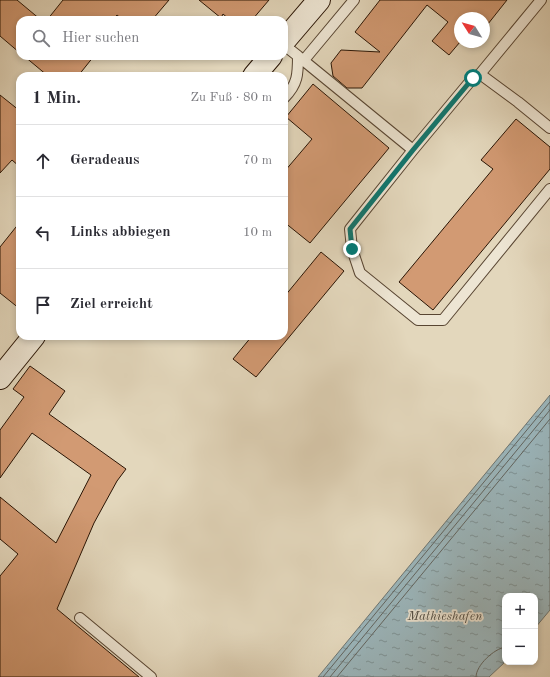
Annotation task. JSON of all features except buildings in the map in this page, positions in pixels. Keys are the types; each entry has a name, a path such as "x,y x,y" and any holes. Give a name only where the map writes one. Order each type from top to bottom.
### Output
{"street":[{"path":"295,52 319,0"},
{"path":"257,72 268,60"},
{"path":"0,378 31,340"}],"lane":[{"path":"295,52 354,0"},
{"path":"541,0 480,74 473,78 350,229 352,249 360,273 418,320 443,320 550,189"},
{"path":"288,93 294,86 298,73 295,52"},
{"path":"295,52 413,150"},
{"path":"480,74 550,128"},
{"path":"80,618 151,677"}],"water":[{"name":"Mathieshafen","path":"550,395 550,610 538,624 538,593 502,593 502,665 489,677 318,677"}],"route":[{"path":"352,249 350,229 473,78"}]}
